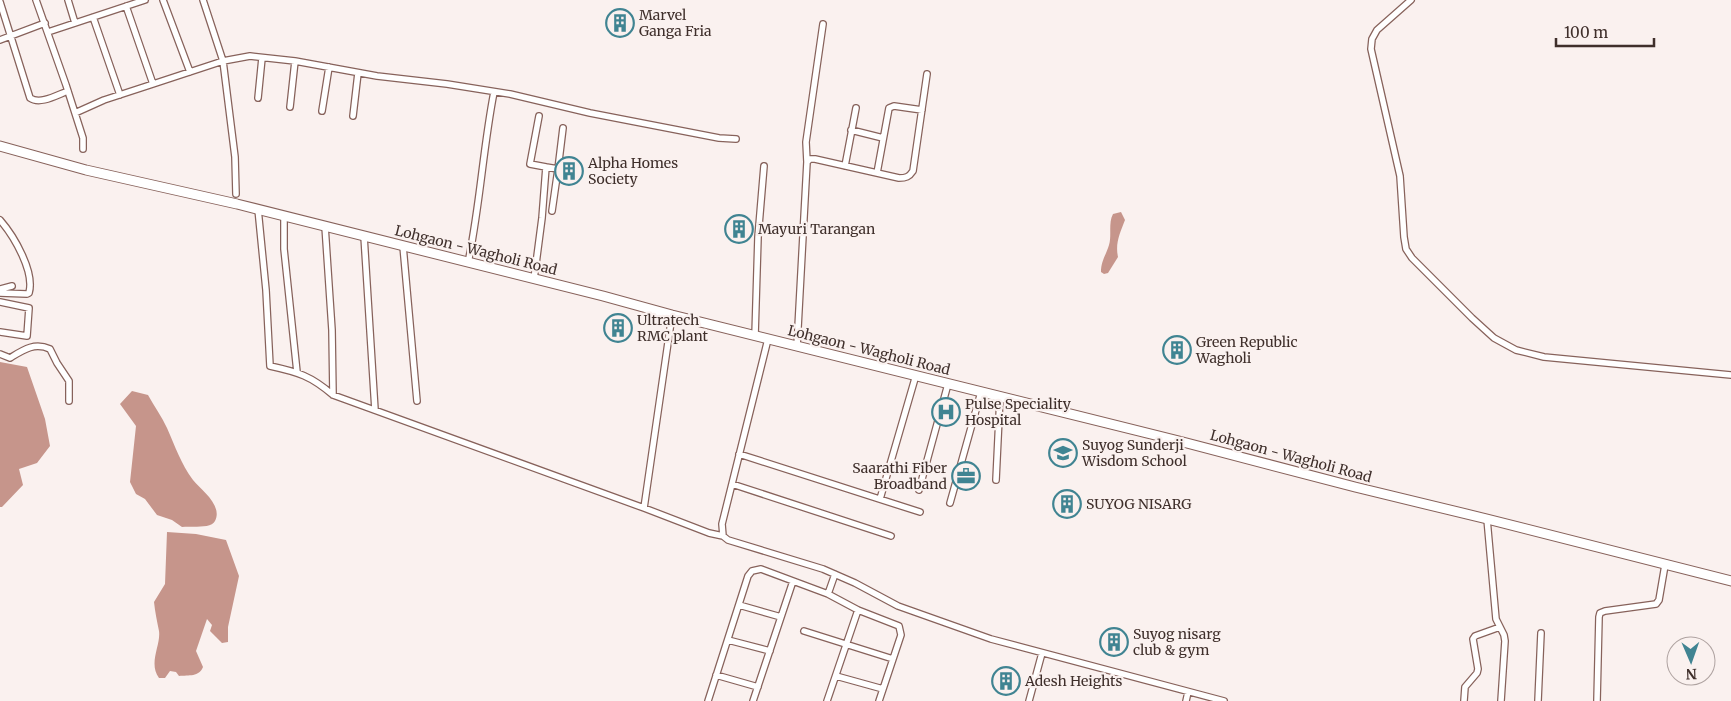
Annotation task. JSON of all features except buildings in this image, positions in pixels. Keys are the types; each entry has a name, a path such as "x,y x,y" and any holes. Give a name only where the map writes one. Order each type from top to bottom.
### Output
{"main road":[{"name":"Lohgaon - Wagholi Road","path":"0,146 86,170 325,226 672,316 916,375 1731,581"}],"street":[{"path":"36,0 68,91 84,149"},
{"path":"68,0 74,24"},
{"path":"48,32 145,0"},
{"path":"163,0 190,72"},
{"path":"204,0 223,61 235,157 236,194"},
{"path":"1412,0 1377,30 1372,39 1371,50 1400,176 1406,249 1412,258 1485,331 1516,350 1554,358 1731,375"},
{"path":"0,2 30,98 34,101 40,101 68,91"},
{"path":"126,6 153,84"},
{"path":"93,17 120,94"},
{"path":"0,40 45,23"},
{"path":"797,346 807,162 806,142 822,24"},
{"path":"75,113 120,94 223,61 243,57 295,61 358,73 494,92 718,138 736,139"},
{"path":"258,98 262,58"},
{"path":"290,107 295,61"},
{"path":"322,110 329,67"},
{"path":"353,116 358,73"},
{"path":"807,162 810,159 899,178 910,176 913,171 927,74"},
{"path":"468,262 494,92"},
{"path":"877,173 888,111 891,106 922,110"},
{"path":"845,166 856,108"},
{"path":"539,116 530,164 558,169"},
{"path":"552,211 563,128"},
{"path":"852,130 883,138"},
{"path":"755,336 758,237 764,166"},
{"path":"534,279 546,168"},
{"path":"258,210 266,290 270,366 297,372 317,381 333,395 709,533 723,536 728,540 835,574 898,606 930,618 991,639 1224,701"},
{"path":"284,216 286,273 297,372"},
{"path":"0,220 6,226 28,269 30,286 29,293 27,294 0,291"},
{"path":"325,226 332,330 333,395"},
{"path":"364,236 375,410"},
{"path":"403,246 416,401"},
{"path":"0,291 12,286"},
{"path":"0,302 29,308 27,336 0,332"},
{"path":"644,508 672,316"},
{"path":"723,536 722,524 768,339"},
{"path":"0,354 10,358 27,348 42,346 50,349 69,381 69,401"},
{"path":"880,499 916,375"},
{"path":"919,490 948,384"},
{"path":"950,503 981,392"},
{"path":"996,480 1000,397"},
{"path":"739,454 920,512"},
{"path":"732,484 891,536"},
{"path":"1487,519 1496,618 1505,641 1501,701"},
{"path":"1597,701 1600,613 1656,604 1659,600 1665,564"},
{"path":"708,701 748,576 752,571 761,569 828,594 858,610 899,626 901,635 879,701"},
{"path":"828,594 835,574"},
{"path":"753,701 793,581"},
{"path":"739,605 781,617"},
{"path":"827,701 858,610"},
{"path":"1464,701 1465,687 1477,673 1478,669 1473,639 1475,636 1500,628"},
{"path":"804,631 893,658"},
{"path":"1538,701 1541,633"},
{"path":"728,640 770,652"},
{"path":"1030,701 1042,653"},
{"path":"716,675 758,687"},
{"path":"836,676 883,689"},
{"path":"1186,701 1188,692"}],"shaded area":[{"path":"1121,212 1125,220 1118,243 1118,257 1108,273 1104,274 1101,272 1101,268 1110,241 1110,225 1113,214"},
{"path":"0,362 27,367 45,419 50,446 37,463 19,469 23,485 2,507 0,507"},
{"path":"132,391 148,395 165,424 178,455 189,474 214,504 217,515 213,524 182,527 172,520 157,515 145,499 136,494 130,482 136,426 120,404"},
{"path":"167,532 196,534 226,540 239,576 228,627 228,642 222,643 210,631 212,625 207,619 196,651 203,667 201,670 193,675 179,676 176,672 170,671 165,678 159,678 155,666 159,631 154,602 165,584"}],"place":[{"name":"Marvel Ganga Fria","path":"620,23"},
{"name":"Alpha Homes Society","path":"569,171"},
{"name":"Mayuri Tarangan","path":"739,229"},
{"name":"Ultratech RMC plant","path":"618,328"},
{"name":"Green Republic Wagholi","path":"1177,350"},
{"name":"Pulse Speciality Hospital","path":"946,412"},
{"name":"Suyog Sunderji Wisdom School","path":"1063,453"},
{"name":"Saarathi Fiber Broadband","path":"966,476"},
{"name":"SUYOG NISARG","path":"1067,504"},
{"name":"Suyog nisarg club & gym","path":"1114,642"},
{"name":"Adesh Heights","path":"1006,681"}]}
